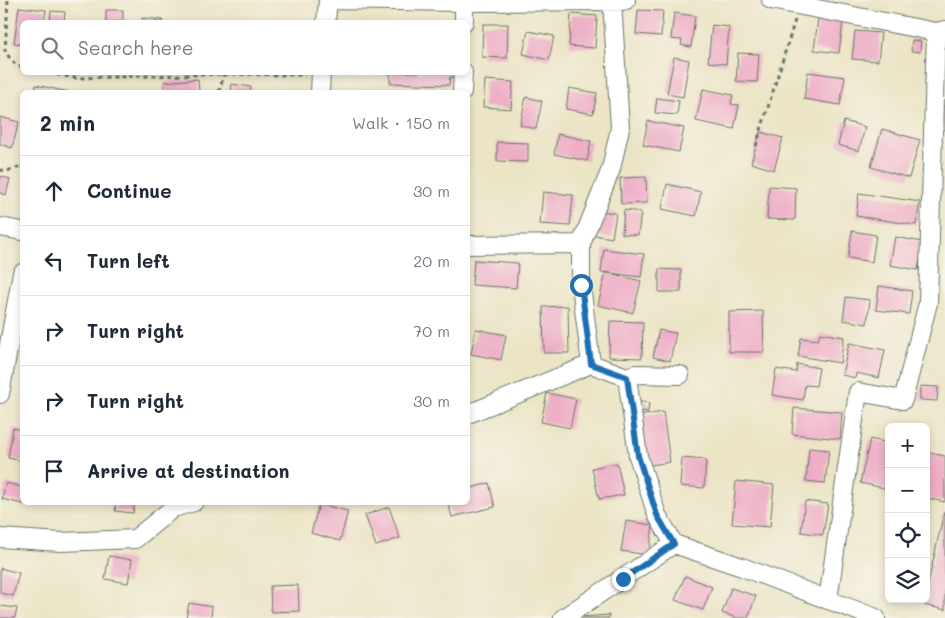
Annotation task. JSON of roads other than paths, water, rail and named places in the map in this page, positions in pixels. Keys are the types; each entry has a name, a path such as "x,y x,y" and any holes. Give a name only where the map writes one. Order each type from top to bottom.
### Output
{"street":[{"path":"326,20 328,0 464,2 619,1 620,128 611,169 581,244 581,285 591,364"},
{"path":"772,0 941,31 928,302 903,400 858,392 828,600"},
{"path":"464,2 464,20"},
{"path":"462,90 463,75"},
{"path":"0,227 20,231"},
{"path":"470,245 581,244"},
{"path":"0,394 20,284"},
{"path":"470,413 591,364 627,377 635,374 680,375"},
{"path":"627,377 638,456 657,515 674,544 742,567 876,618"},
{"path":"0,538 61,542 135,540 173,508 184,505"},
{"path":"563,618 674,544"}]}
